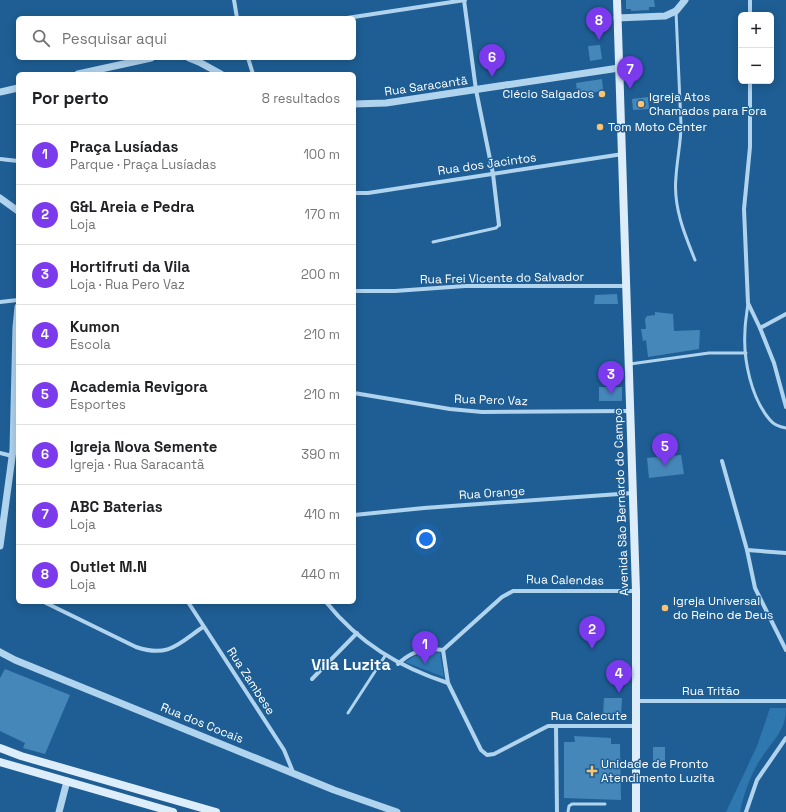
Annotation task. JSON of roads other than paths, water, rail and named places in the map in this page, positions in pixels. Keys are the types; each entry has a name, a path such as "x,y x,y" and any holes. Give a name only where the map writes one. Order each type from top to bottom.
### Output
{"main road":[{"name":"Avenida São Bernardo do Campo","path":"617,0 636,591 636,812"},
{"path":"0,748 21,756 216,812"},
{"path":"0,762 173,812"}],"street":[{"path":"234,0 237,16"},
{"path":"356,17 465,0 476,90 493,174 499,225"},
{"path":"617,18 665,16 676,10 683,0"},
{"path":"750,0 750,12"},
{"path":"87,72 141,60"},
{"path":"194,60 217,72"},
{"path":"249,60 252,72"},
{"name":"Rua Saracantã","path":"356,104 386,103 619,68"},
{"path":"750,84 750,147 744,208 748,303 774,363 786,406"},
{"path":"0,92 16,88"},
{"name":"Rua dos Jacintos","path":"356,193 623,154"},
{"path":"0,159 16,161"},
{"path":"0,198 16,209"},
{"name":"Rua Frei Vicente do Salvador","path":"356,291 395,291 465,286 627,286"},
{"path":"0,302 16,300"},
{"path":"760,328 786,314"},
{"path":"0,546 14,452 16,327"},
{"name":"Rua Pero Vaz","path":"356,393 450,409 482,412 630,411"},
{"path":"0,453 14,452"},
{"path":"722,461 747,550 755,588 786,650"},
{"name":"Rua Orange","path":"356,515 431,507 633,493"},
{"path":"747,550 786,553"},
{"name":"Rua Calendas","path":"444,650 502,597 513,591 636,591"},
{"path":"48,604 136,647 151,651 168,650 203,627"},
{"name":"Rua Zambese","path":"189,604 284,750 293,772"},
{"path":"328,604 340,620 385,656 398,664 448,683 444,650 433,648 419,650 405,657 398,664"},
{"path":"312,679 357,633"},
{"name":"Rua dos Cocais","path":"0,652 15,660 375,806 397,812"},
{"name":"Rua Calecute","path":"448,683 481,750 487,755 494,754 544,727 636,726"},
{"name":"Rua Tritão","path":"636,702 786,701"},
{"path":"556,726 557,812"},
{"path":"746,812 756,780 786,738"},
{"path":"59,812 67,781"}],"lane":[{"path":"676,10 681,125 681,138 675,178 677,211 680,225 695,260"},
{"path":"433,242 496,228 499,225"},
{"path":"748,303 745,332 746,353 756,398 769,420 774,424 786,428"},
{"path":"628,365 709,353 746,353"},
{"path":"348,713 385,656"},
{"path":"568,812 569,806 572,804 605,804"}],"place":[{"name":"Outlet M.N","path":"599,40"},
{"name":"Igreja Nova Semente","path":"492,77"},
{"name":"ABC Baterias","path":"630,89"},
{"name":"Clécio Salgados","path":"602,94"},
{"name":"Igreja Atos Chamados para Fora","path":"641,104"},
{"name":"Tom Moto Center","path":"600,127"},
{"name":"Hortifruti da Vila","path":"611,394"},
{"name":"Academia Revigora","path":"665,466"},
{"name":"Igreja Universal do Reino de Deus","path":"665,608"},
{"name":"G&L Areia e Pedra","path":"592,649"},
{"name":"Praça Lusíadas","path":"425,664"},
{"name":"Kumon","path":"619,693"},
{"name":"Unidade de Pronto Atendimento Luzita","path":"592,771"}],"district":[{"name":"Vila Luzita","path":"351,664"}]}
